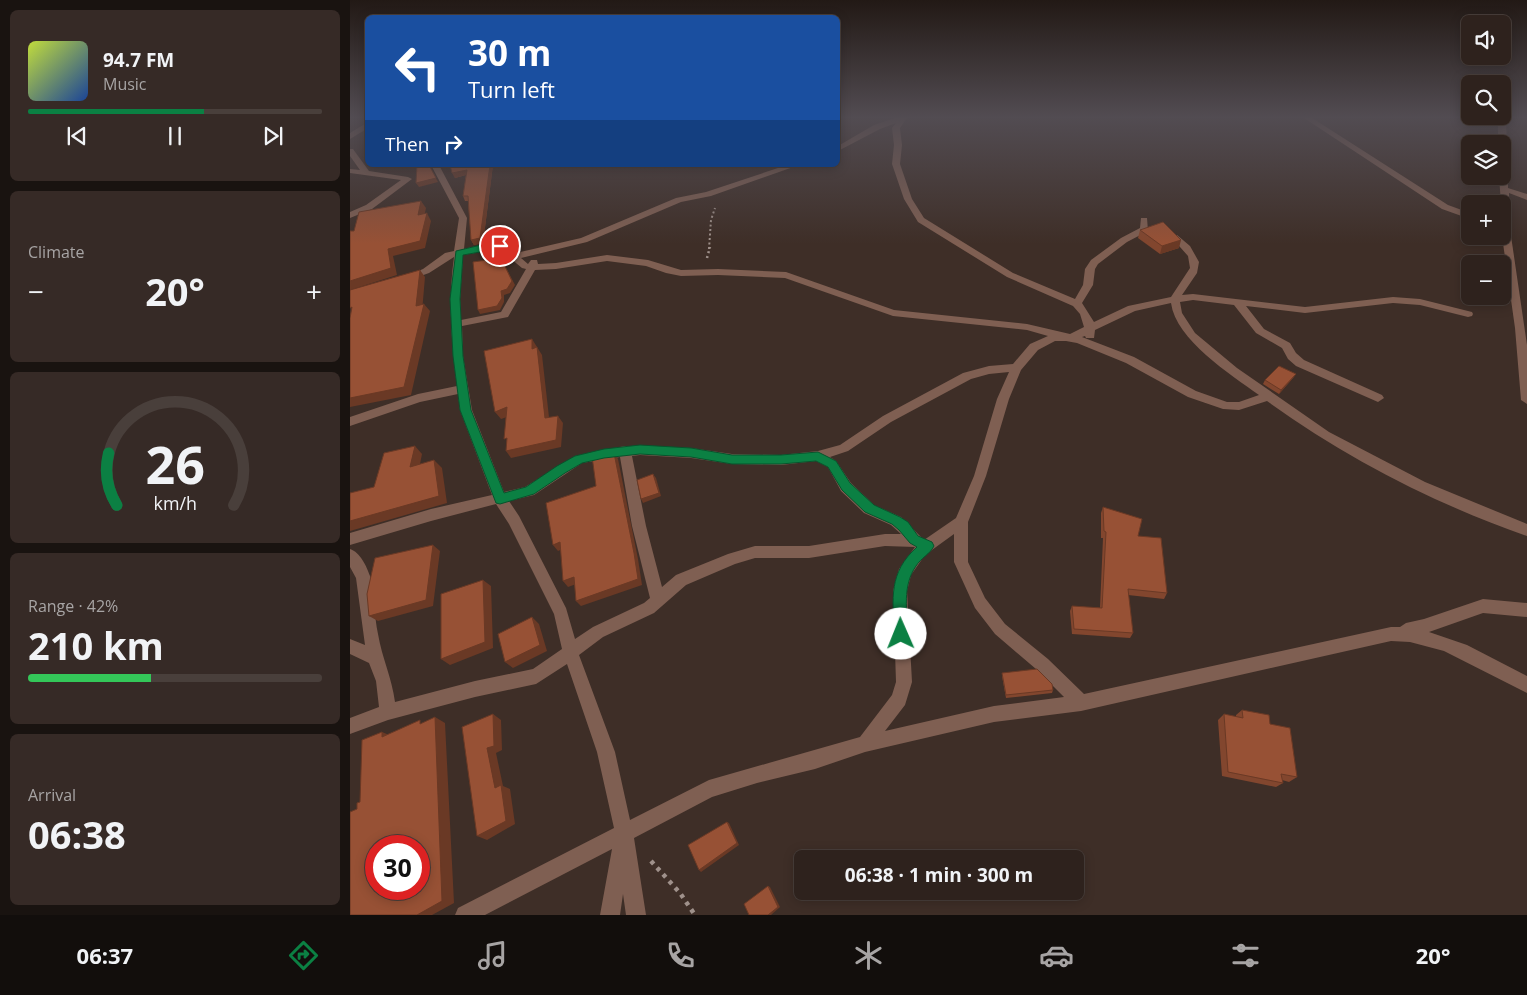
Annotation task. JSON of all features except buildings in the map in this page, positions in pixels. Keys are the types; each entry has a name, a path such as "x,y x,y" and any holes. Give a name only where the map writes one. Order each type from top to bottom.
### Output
{"street":[{"path":"356,159 366,173"},
{"path":"897,159 896,164 908,199 921,220 970,248 1010,276 1078,304 1085,311 1090,328 1089,343"},
{"path":"1371,159 1446,207 1461,213"},
{"path":"435,167 463,218 456,283 456,324 462,389 466,410 500,499 514,520 561,613 570,651 606,752 624,832 636,915"},
{"path":"516,256 542,251 606,233 679,200 708,194 789,167"},
{"path":"350,171 408,179 369,207 350,215"},
{"path":"1504,185 1504,195"},
{"path":"1504,189 1527,197"},
{"path":"1078,304 1088,285 1090,269 1094,262 1124,240 1145,229 1144,220"},
{"path":"1177,238 1190,252 1196,262 1194,271 1188,277 1175,299 1177,313 1191,335 1233,371 1296,416 1376,463 1420,486 1527,530"},
{"path":"1507,245 1523,330 1527,400"},
{"path":"394,282 426,271 448,256 481,248 500,246 516,256 525,266 530,267 556,266 607,258 648,263 674,272 718,272 794,277 893,313 1027,327 1089,343 1130,360 1192,394 1211,401 1233,406 1269,396"},
{"path":"456,324 504,315 514,300 530,267 542,251"},
{"path":"1081,703 1042,664 1000,629 980,603 961,562 961,522 980,476 995,431 998,412 1016,368 1034,347 1053,338 1069,338 1132,308 1175,299 1210,298 1305,310 1393,300 1420,302 1468,314"},
{"path":"1237,302 1260,330 1286,346 1292,356 1300,363 1378,398"},
{"path":"350,539 431,515 529,491 561,469 580,459 625,451 668,451 714,455 732,460 781,460 818,456 844,448 902,411 938,394 966,376 989,370 1016,368"},
{"path":"350,422 418,398 462,389"},
{"path":"625,451 639,526 658,600"},
{"path":"818,456 832,464 846,487 869,509 896,520 904,526 914,540"},
{"path":"865,744 898,699 901,690 904,672 900,591 904,573 913,559 961,522"},
{"path":"350,726 388,712 474,689 536,676 598,632 635,616 658,600 681,580 733,558 755,552 809,552 885,540 914,540 928,546"},
{"path":"350,555 363,578 375,658 384,681 388,712"},
{"path":"465,915 709,789 865,744 994,714 1081,703 1391,634 1424,626 1482,606 1527,610"},
{"path":"1391,634 1413,634 1432,638 1458,648 1527,685"},
{"path":"350,646 375,658"},
{"path":"610,915 624,832"}],"path":[{"path":"699,273 709,251 712,220 715,214 715,205 708,194"},
{"path":"649,859 680,893 695,915"}],"route":[{"path":"500,246 459,253 455,299 458,356 466,410 500,499 529,491 544,483 561,469 580,459 604,454 640,450 668,451 714,455 732,460 762,458 781,460 818,456 832,464 846,487 869,509 896,520 904,526 914,540 928,546 920,551 904,573 900,591 901,634"}]}
